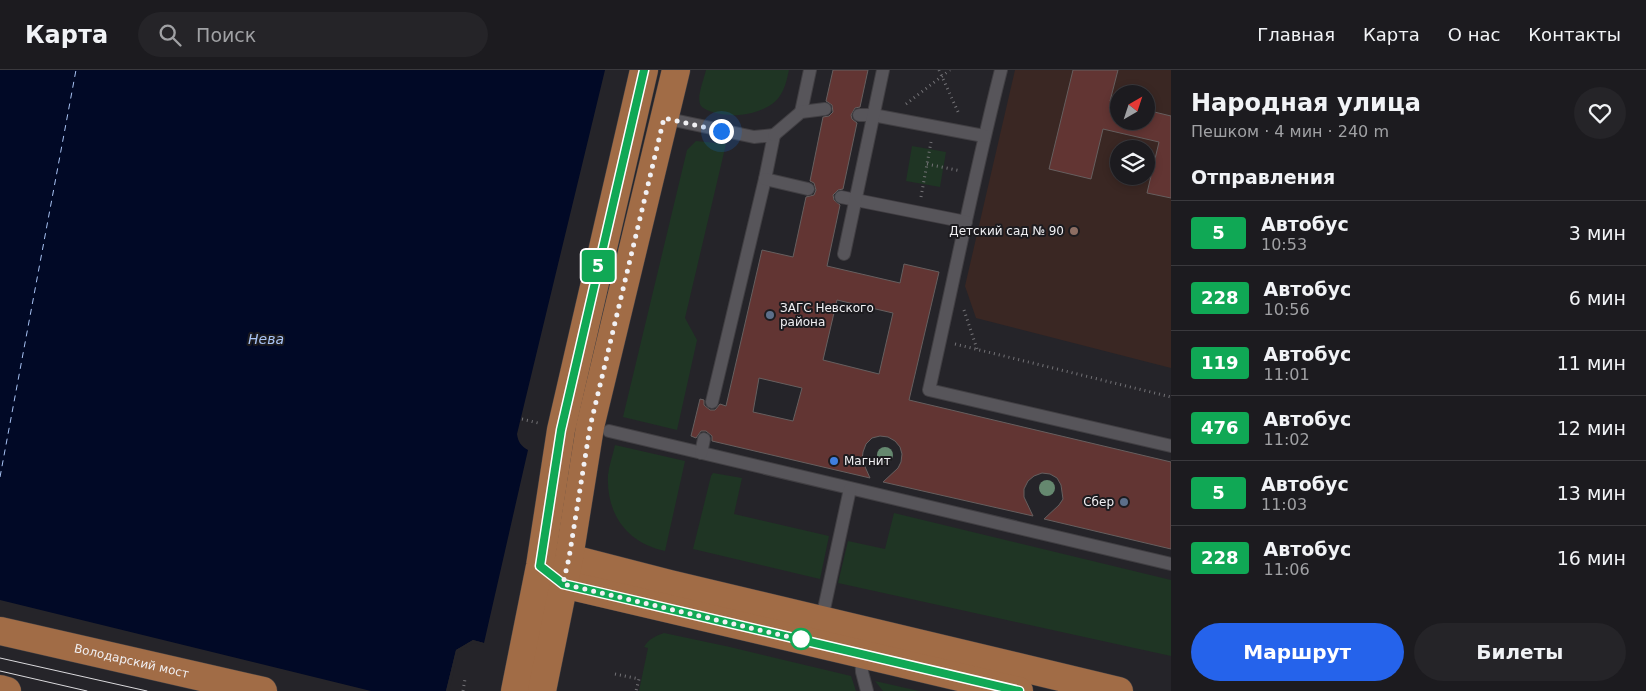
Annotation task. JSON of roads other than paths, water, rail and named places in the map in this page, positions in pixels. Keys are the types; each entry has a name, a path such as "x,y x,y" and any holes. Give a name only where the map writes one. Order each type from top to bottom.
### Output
{"main road":[{"path":"515,691 540,566 561,430 644,70"},
{"path":"542,691 566,571 590,427 676,70"},
{"path":"540,566 864,642 1025,684 1119,691"},
{"name":"Володарский мост","path":"0,631 263,691"},
{"path":"0,689 7,691"}],"lane":[{"path":"801,112 810,70"},
{"path":"844,254 883,70"},
{"path":"1000,70 929,390 1171,446"},
{"path":"664,118 754,137 774,135 801,112 825,109"},
{"path":"859,115 873,115 984,136"},
{"path":"712,402 774,135"},
{"path":"765,179 808,189"},
{"path":"842,196 966,222"},
{"path":"609,431 1171,564"},
{"path":"701,453 704,439"},
{"path":"819,632 850,488"},
{"path":"864,642 862,672 867,691"}],"water":[{"name":"Нева","path":"0,70 605,70 517,434 520,444 528,450 484,643 473,640 456,650 446,691 0,691"}],"tram line":[{"path":"0,658 147,691"},
{"path":"0,671 87,691"}],"place":[{"name":"Детский сад № 90","path":"1074,231"},
{"name":"ЗАГС Невского района","path":"770,315"},
{"name":"Магнит","path":"834,461"},
{"name":"Сбер","path":"1124,502"}]}
